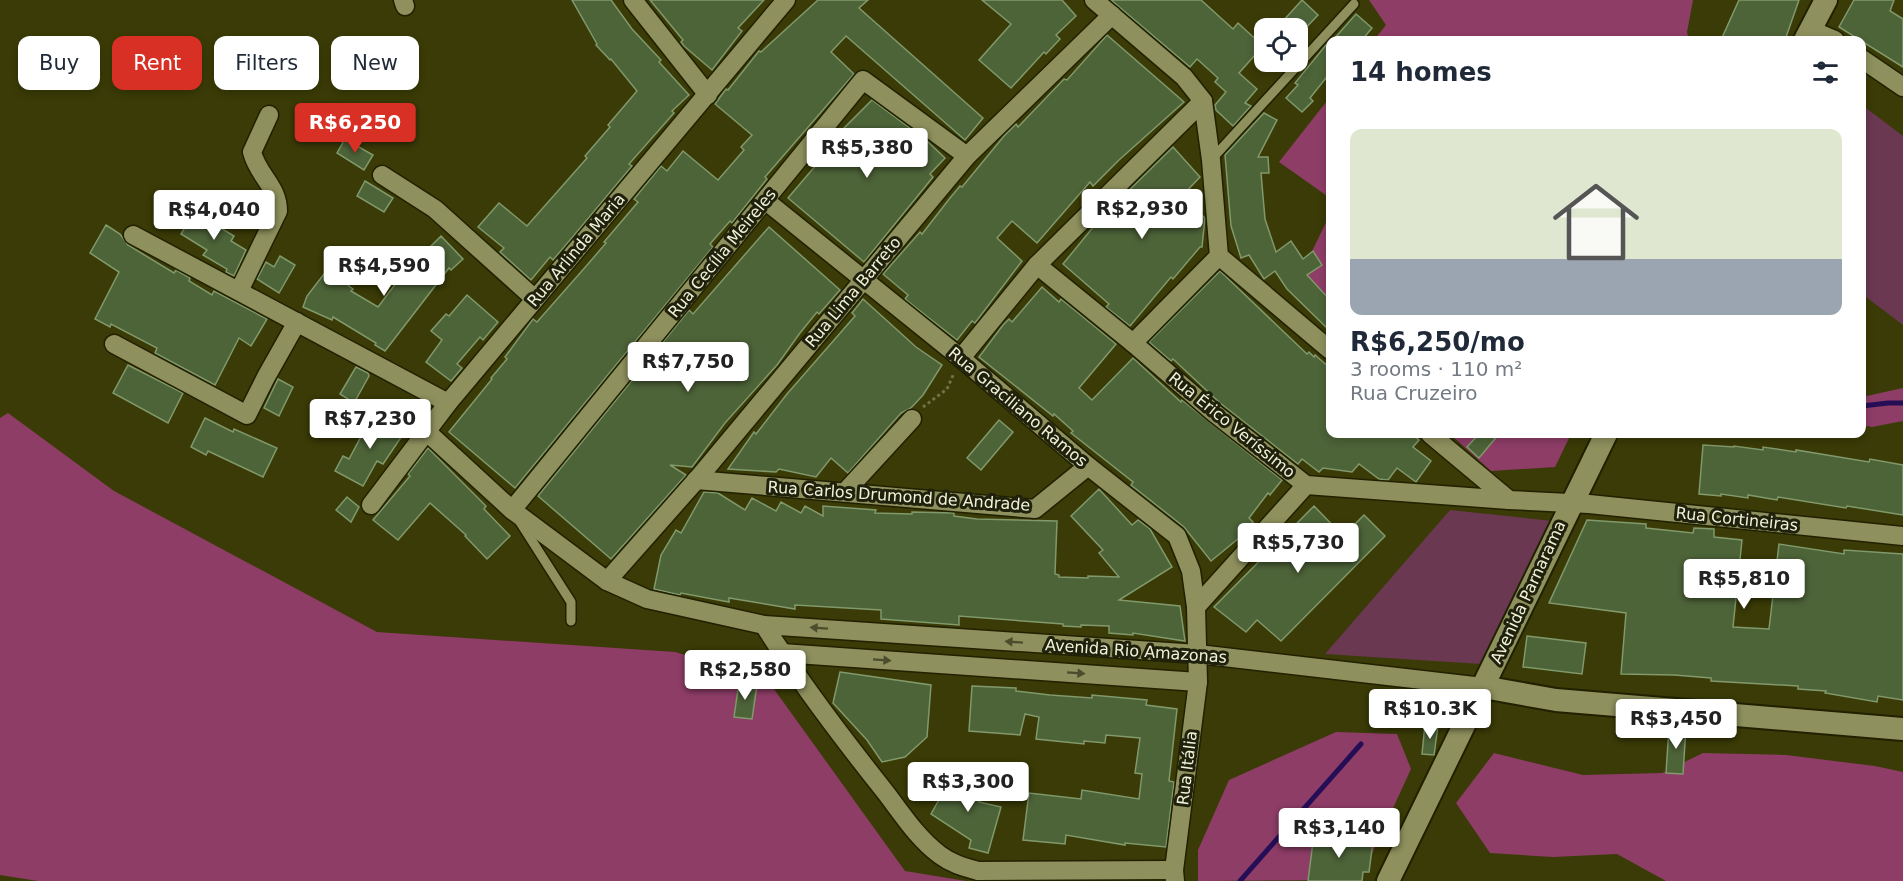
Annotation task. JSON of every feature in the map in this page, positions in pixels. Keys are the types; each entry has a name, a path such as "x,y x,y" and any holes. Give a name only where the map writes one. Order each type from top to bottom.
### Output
{"street":[{"path":"633,0 708,95"},
{"name":"Rua Arlinda Maria","path":"370,505 448,403 786,0"},
{"path":"1094,0 1184,76 1203,101 1211,160 1219,256 1326,347"},
{"path":"1808,35 1826,0"},
{"name":"Rua Lima Barreto","path":"607,581 696,480 967,156 1112,15"},
{"path":"1866,62 1903,87"},
{"name":"Rua Cecília Meireles","path":"512,510 863,80 967,156"},
{"path":"961,358 1037,265 1203,101"},
{"path":"239,291 278,211 275,191 260,171 252,152 269,115"},
{"path":"382,175 435,209 535,298"},
{"name":"Rua Graciliano Ramos","path":"765,201 961,358 1088,466 1177,536 1191,571 1196,607 1198,654"},
{"path":"133,235 448,403"},
{"path":"1133,343 1219,256"},
{"name":"Rua Érico Veríssimo","path":"1037,265 1213,412 1306,485 1570,504"},
{"path":"114,344 247,415 297,322"},
{"path":"845,492 912,418"},
{"name":"Avenida Rio Amazonas","path":"427,432 512,510 607,581 647,600 764,625 1198,654 1483,687 1556,700 1903,729"},
{"path":"1435,438 1509,500"},
{"name":"Avenida Parnarama","path":"1388,881 1604,438"},
{"name":"Rua Carlos Drumond de Andrade","path":"696,480 1035,508 1088,466"},
{"path":"1196,607 1306,485"},
{"name":"Rua Cortineiras","path":"1570,504 1589,504 1903,536"},
{"path":"764,625 860,759 919,835 938,854 956,865 978,871 1175,875"},
{"name":"Avenida Rio Amazonas","path":"782,653 1198,682"},
{"name":"Rua Itália","path":"1175,875 1198,682 1198,654"}],"lane":[{"path":"1211,160 1354,4"},
{"path":"512,510 571,602 571,621"}],"path":[{"path":"912,418 947,389 961,358"}],"shaded area":[{"path":"1369,0 1693,0 1688,36 1377,36 1386,25"},
{"path":"1326,102 1326,195 1279,162"},
{"path":"1866,108 1903,136 1903,325 1866,297"},
{"path":"1326,222 1326,319 1294,289"},
{"path":"1903,388 1903,421 1872,427 1866,426 1866,396"},
{"path":"8,413 114,491 377,632 675,652 766,678 905,871 966,881 38,881 0,875 0,418"},
{"path":"1454,438 1569,438 1555,467 1491,471"},
{"path":"1450,510 1553,521 1481,664 1325,654"},
{"path":"1336,732 1397,734 1411,769 1360,880 1198,881 1198,850 1229,780"},
{"path":"1494,753 1583,775 1662,773 1703,753 1786,755 1875,766 1903,772 1903,881 1666,881 1617,854 1553,857 1490,853 1456,803"}],"building":[{"path":"572,0 611,0 632,29 661,60 659,62 689,95 672,111 674,113 629,164 632,166 571,239 553,260 550,257 531,280 500,252 504,248 478,227 499,203 527,226 587,158 585,156 610,127 608,125 637,91 611,59 596,45"},
{"path":"650,0 764,0 738,28 742,31 712,70 684,46 681,42 683,40"},
{"path":"818,0 868,0 859,8 983,118 965,140 846,36 831,52 854,74 765,177 767,179 732,223 730,221 710,244 713,247 515,488 449,432 507,359 505,357 533,319 537,322 606,243 604,242 638,202 634,199 661,166 667,171 683,151 718,180 744,150 741,147 752,135 715,104 759,51 761,52"},
{"path":"982,0 1062,0 1076,16 1056,35 1060,39 1046,54 1044,52 1011,88 979,60 1011,24"},
{"path":"1111,0 1201,0 1233,29 1238,23 1254,38 1254,56 1239,73 1257,89 1245,103 1251,106 1233,126 1216,110 1215,105 1226,92 1215,82 1218,78 1197,59 1190,67"},
{"path":"1302,0 1318,15 1308,26 1308,18 1286,18"},
{"path":"1739,0 1799,0 1786,36 1723,36"},
{"path":"1854,0 1894,0 1890,11 1903,19 1903,67 1866,44 1866,36 1853,36 1839,27"},
{"path":"1356,14 1372,28 1365,36 1337,36"},
{"path":"1107,35 1184,102 1093,186 1090,182 1037,243 1012,221 997,238 1022,261 975,323 972,321 957,340 905,299 908,295 883,274 920,232 922,234 1004,136 1016,124 1018,127 1064,79 1067,80"},
{"path":"1326,45 1326,78 1310,98 1313,101 1302,112 1286,98 1298,85 1295,83 1304,72 1308,72 1308,67"},
{"path":"872,100 926,140 945,158 930,174 933,177 864,262 788,198 823,157 820,155 838,134"},
{"path":"1264,113 1277,120 1258,157 1268,157 1269,173 1261,173 1265,219 1276,252 1291,241 1303,259 1313,251 1322,265 1307,275 1326,296 1326,327 1287,289 1275,271 1264,279 1249,255 1241,258 1231,226 1225,155"},
{"path":"345,139 373,155 364,170 337,153"},
{"path":"1173,147 1200,177 1181,197 1205,218 1202,247 1173,279 1171,277 1130,326 1106,307 1109,304 1063,264 1099,220"},
{"path":"365,181 393,198 384,212 357,196"},
{"path":"197,207 212,215 209,221 234,236 231,241 246,250 234,276 226,272 227,269 203,255 207,250 181,234"},
{"path":"106,225 120,234 128,245 174,273 176,270 212,295 214,291 267,319 251,346 239,338 215,385 155,353 157,348 111,324 110,327 95,319 119,272 90,253"},
{"path":"769,227 840,290 819,314 817,312 777,365 725,423 692,467 670,465 686,475 611,559 538,496 689,310 693,314"},
{"path":"441,236 463,259 451,270 449,268 385,351 333,317 332,320 303,307 307,296 327,270 353,289 351,291 378,307 419,253 422,255"},
{"path":"280,256 295,265 279,293 257,279 266,262 274,267"},
{"path":"1220,271 1307,354 1309,352 1314,357 1315,355 1326,365 1326,438 1417,438 1419,440 1413,447 1431,461 1416,482 1397,468 1388,480 1379,479 1359,464 1352,472 1323,468 1319,472 1302,459 1298,464 1220,403 1173,359 1171,361 1149,342"},
{"path":"1042,287 1059,302 1061,299 1116,344 1079,388 1092,400 1133,358 1181,402 1182,400 1282,480 1270,495 1268,493 1249,518 1253,522 1239,538 1211,561 1184,527 1131,485 1133,482 1071,433 1073,431 1054,414 1053,416 979,357 1003,325 1009,319 1012,322"},
{"path":"467,295 498,322 483,340 480,337 457,364 462,368 451,381 426,362 442,340 431,331 446,314 449,316"},
{"path":"863,299 916,347 942,365 923,395 911,408 901,413 848,473 831,458 816,477 779,469 776,472 728,469 754,432 756,434 787,394 855,316 852,313"},
{"path":"128,365 183,393 168,423 113,393"},
{"path":"356,367 368,373 369,376 354,403 340,394"},
{"path":"278,379 293,387 279,416 264,408"},
{"path":"378,414 404,433 383,464 377,461 363,486 335,471 343,456 349,459 363,433"},
{"path":"205,418 233,432 234,429 277,448 263,477 208,451 206,455 191,447"},
{"path":"999,420 1013,432 981,470 967,458"},
{"path":"1475,438 1496,438 1479,458 1467,447"},
{"path":"1703,445 1763,450 1763,447 1796,452 1796,450 1903,465 1903,515 1778,497 1777,500 1748,495 1748,498 1699,494"},
{"path":"428,448 486,506 484,509 510,536 487,559 466,535 430,503 398,540 373,520 410,476 408,474"},
{"path":"1099,489 1132,525 1138,520 1150,529 1172,567 1119,600 1180,606 1185,641 1133,633 1133,635 1109,633 1109,626 1063,626 1063,624 959,616 959,625 881,619 881,610 795,605 795,609 729,598 729,602 654,589 661,555 676,530 681,533 704,492 718,493 745,510 752,498 776,511 781,502 801,513 805,506 823,516 823,506 876,510 875,513 954,513 954,516 977,519 1057,521 1055,574 1059,577 1119,577 1099,553 1103,550 1071,516"},
{"path":"347,497 359,507 351,522 336,510"},
{"path":"1314,506 1343,536 1364,515 1385,536 1281,641 1257,620 1246,632 1214,607"},
{"path":"1587,520 1646,524 1646,528 1693,533 1694,528 1714,529 1714,537 1742,540 1733,627 1769,629 1779,544 1844,554 1844,550 1903,554 1903,700 1878,696 1877,702 1825,693 1826,691 1798,689 1798,686 1711,681 1711,678 1674,675 1621,674 1626,613 1549,603"},
{"path":"1527,636 1586,643 1582,674 1523,667"},
{"path":"840,672 931,685 927,737 905,757 882,762 867,740 833,703"},
{"path":"739,682 757,685 752,719 734,717"},
{"path":"972,686 1016,688 1016,691 1050,695 1092,698 1092,695 1147,700 1146,705 1177,709 1169,781 1174,782 1166,847 1125,843 1125,845 1066,835 1065,844 1023,840 1029,793 1081,799 1082,790 1139,799 1142,774 1135,773 1140,738 1106,735 1105,743 1084,741 1084,744 1036,739 1039,717 1025,714 1020,735 969,731"},
{"path":"1425,724 1438,726 1434,755 1422,754"},
{"path":"1669,727 1686,728 1683,774 1666,773"},
{"path":"954,773 981,793 979,802 1001,807 988,853 969,848 971,840 931,814"},
{"path":"1314,834 1373,841 1369,872 1363,872 1362,881 1308,881"}],"waterway":[{"path":"1866,406 1903,403"},
{"path":"1240,881 1361,744"}]}
